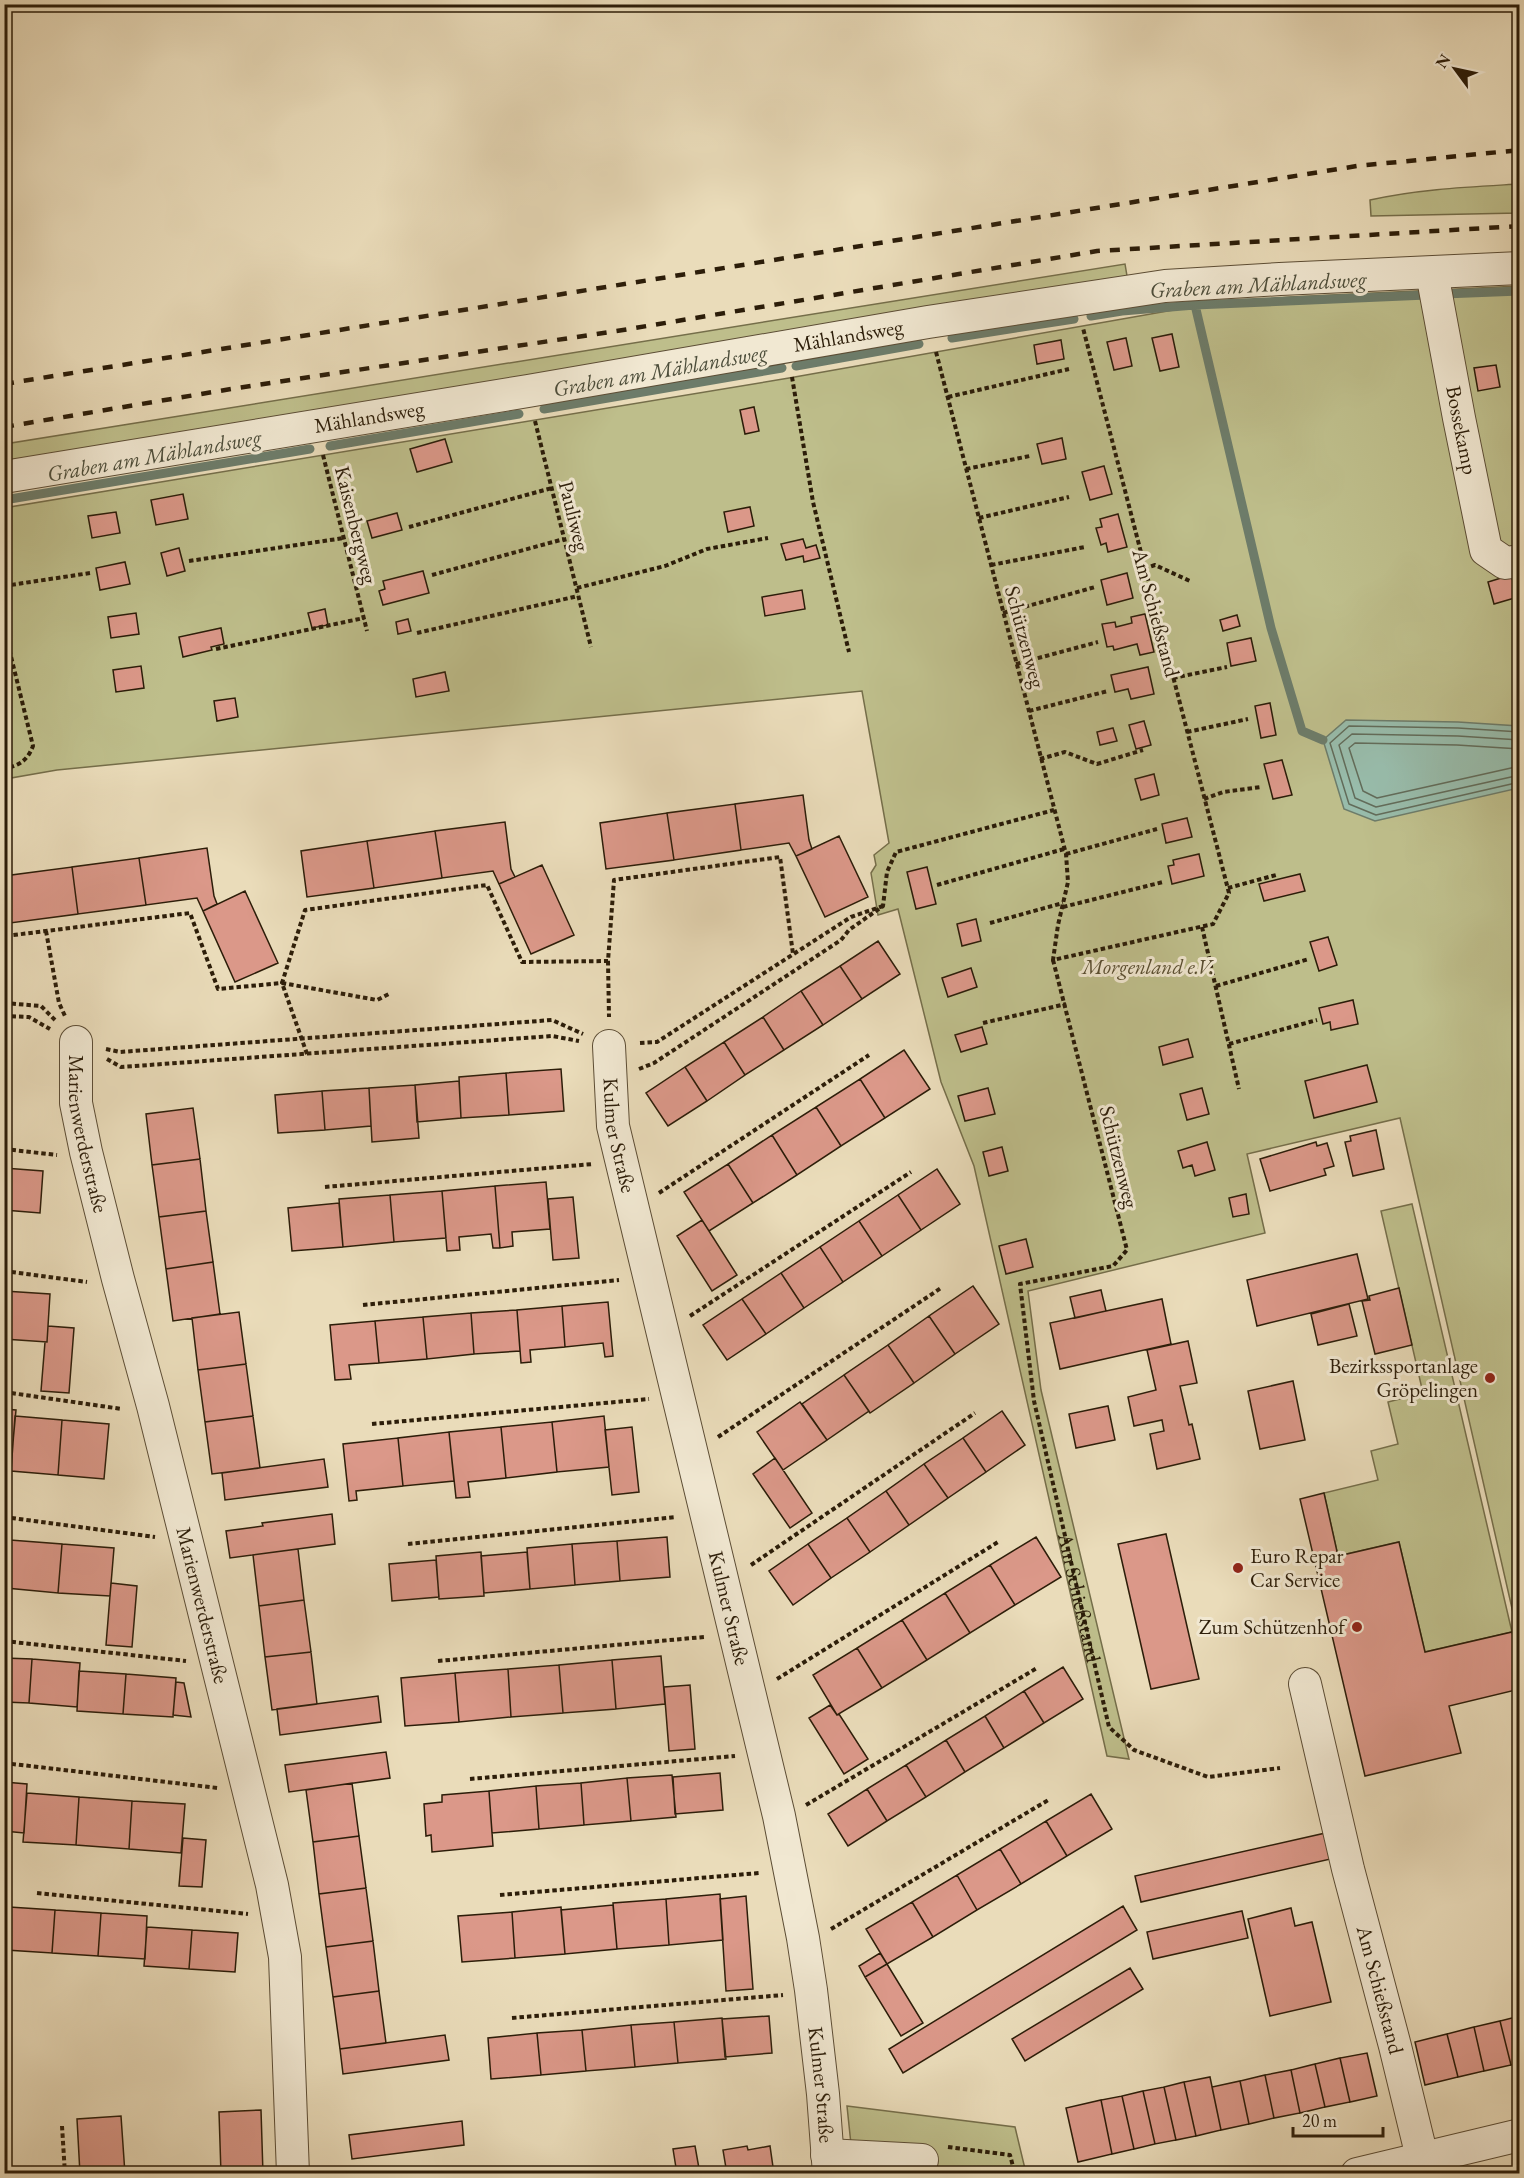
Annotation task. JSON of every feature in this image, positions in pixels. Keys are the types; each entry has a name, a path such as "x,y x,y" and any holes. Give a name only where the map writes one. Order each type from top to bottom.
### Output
{"street":[{"name":"Mählandsweg","path":"4,477 528,391 928,322 1165,286 1520,268"},
{"name":"Bossekamp","path":"1432,273 1486,550 1505,564 1520,561"},
{"name":"Kulmer Straße","path":"609,1033 613,1126 764,1751 803,1938 823,2094 828,2164"},
{"name":"Marienwerderstraße","path":"76,1042 76,1103 86,1152 153,1406 272,1885 285,1957 293,2174"},
{"name":"Am Schießstand","path":"1305,1684 1348,1869 1422,2157"},
{"path":"1357,2174 1520,2135"},
{"path":"828,2164 922,2160"}],"path":[{"name":"Am Schießstand","path":"1082,299 1083,335 1228,888"},
{"name":"Schützenweg","path":"928,322 1065,851 1068,882 1053,960 1127,1250 1113,1266 1020,1284"},
{"path":"787,347 813,502 849,652"},
{"path":"948,397 1069,369"},
{"name":"Pauliweg","path":"528,391 591,647"},
{"name":"Kaisenbergweg","path":"315,425 367,631"},
{"path":"966,469 1030,456"},
{"path":"409,527 552,488"},
{"path":"979,518 1069,497"},
{"path":"189,561 344,537"},
{"path":"577,588 665,566 707,549 768,538"},
{"path":"432,575 564,539"},
{"path":"991,565 1085,547"},
{"path":"1144,569 1155,565 1192,582"},
{"path":"4,586 90,573"},
{"path":"1003,613 1095,587"},
{"path":"417,633 578,596"},
{"path":"216,650 364,618"},
{"path":"4,628 33,746 28,758 18,766 4,770"},
{"path":"1016,664 1098,642"},
{"path":"1173,678 1227,667"},
{"path":"1029,711 1108,691"},
{"path":"1187,732 1248,719"},
{"path":"1040,759 1065,752 1097,764 1143,750"},
{"path":"1204,799 1223,792 1261,787"},
{"path":"611,1081 654,1063 841,940 849,930 883,906 887,872 896,852 1054,810"},
{"path":"937,885 1157,829"},
{"path":"609,1033 608,961 614,880 780,858 794,954"},
{"path":"1053,960 1213,924 1229,893 1228,888 1276,874"},
{"path":"990,923 1163,882"},
{"path":"307,1054 282,983 305,910 487,885 522,962 608,961"},
{"path":"4,1003 41,1006 76,1042 120,1052 552,1020 657,1042 851,917 883,906"},
{"path":"6,936 190,913 218,988 282,983 377,1000 391,993"},
{"path":"1202,926 1239,1089"},
{"path":"46,931 59,1004 76,1042"},
{"path":"1216,986 1308,959"},
{"path":"983,1023 1066,1004"},
{"path":"4,1016 29,1017 121,1067 609,1033"},
{"path":"1229,1044 1317,1020"},
{"path":"633,1210 869,1055"},
{"path":"4,1149 55,1155 86,1152"},
{"path":"325,1187 587,1165 621,1159"},
{"path":"663,1330 695,1313 911,1172"},
{"path":"4,1271 88,1282 118,1279"},
{"path":"363,1305 650,1277"},
{"name":"Am Schießstand","path":"1020,1284 1034,1401 1109,1727 1134,1750 1208,1777 1280,1768"},
{"path":"692,1454 941,1288"},
{"path":"372,1425 648,1400 677,1391"},
{"path":"4,1392 116,1410 153,1406"},
{"path":"722,1576 752,1565 975,1413"},
{"path":"408,1544 678,1517 706,1512"},
{"path":"4,1517 146,1538 185,1536"},
{"path":"749,1689 772,1682 998,1542"},
{"path":"438,1661 736,1633"},
{"path":"4,1641 179,1661 216,1659"},
{"path":"779,1816 801,1808 1038,1668"},
{"path":"470,1779 733,1756 764,1751"},
{"path":"4,1763 208,1789 248,1788"},
{"path":"803,1938 826,1932 1050,1799"},
{"path":"500,1895 789,1869"},
{"path":"37,1893 278,1917"},
{"path":"512,2018 779,1995 811,1990"},
{"path":"62,2126 65,2174"}],"green space":[{"path":"1519,184 1519,213 1371,216 1370,200 1388,196 1463,187"},
{"path":"1125,264 1128,282 5,466 5,444"},
{"name":"Morgenland e.V.","path":"1519,286 1519,1639 1400,1118 1247,1154 1265,1233 1028,1291 1041,1390 1129,1759 1107,1756 974,1166 941,1082 898,909 878,915 871,873 876,865 874,855 889,843 862,691 57,770 5,779 4,508 789,378 1196,306 1290,297"},
{"path":"1412,1204 1512,1632 1425,1652 1399,1542 1338,1556 1324,1493 1378,1480 1371,1451 1398,1444 1388,1402 1423,1393 1381,1211"},
{"path":"847,2106 1015,2127 1026,2173 854,2173"}],"water":[{"path":"1346,720 1458,722 1519,726 1519,788 1375,821 1344,809 1323,740"}],"building":[{"path":"1172,334 1179,367 1160,371 1152,338"},
{"path":"1126,338 1132,366 1114,370 1107,342"},
{"path":"1061,340 1064,359 1037,364 1034,345"},
{"path":"1496,365 1500,387 1478,391 1474,368"},
{"path":"754,407 759,431 745,434 740,410"},
{"path":"1062,438 1066,459 1042,464 1037,444"},
{"path":"445,439 452,462 417,472 410,449"},
{"path":"1104,466 1112,494 1090,500 1082,472"},
{"path":"183,494 188,519 156,525 151,500"},
{"path":"750,507 754,526 728,532 724,512"},
{"path":"116,512 120,533 92,538 88,516"},
{"path":"397,513 402,530 372,538 367,521"},
{"path":"1118,514 1127,547 1108,552 1106,543 1101,545 1096,528 1102,527 1100,519"},
{"path":"803,539 806,548 816,545 820,558 804,562 803,556 786,560 781,544"},
{"path":"179,548 185,571 167,576 161,553"},
{"path":"125,562 130,584 100,590 96,568"},
{"path":"423,571 429,593 383,605 379,591 385,589 383,581"},
{"path":"1127,573 1133,598 1107,605 1101,580"},
{"path":"1511,575 1518,597 1494,604 1488,582"},
{"path":"802,590 805,609 765,616 762,597"},
{"path":"325,609 328,625 312,628 308,613"},
{"path":"136,613 139,634 111,638 108,617"},
{"path":"1145,614 1154,652 1140,655 1137,644 1114,650 1113,646 1107,647 1102,624 1115,622 1116,627 1132,623 1131,617"},
{"path":"1237,615 1240,626 1223,631 1220,620"},
{"path":"408,619 411,631 398,634 396,622"},
{"path":"221,628 224,644 211,647 212,650 183,657 179,637"},
{"path":"1251,638 1256,661 1231,666 1227,643"},
{"path":"141,666 144,688 116,692 113,670"},
{"path":"1148,667 1154,694 1131,699 1128,689 1115,692 1111,675"},
{"path":"445,672 449,691 416,697 413,679"},
{"path":"235,698 238,717 217,721 214,701"},
{"path":"1270,703 1276,735 1261,738 1255,706"},
{"path":"1144,721 1151,745 1136,749 1129,725"},
{"path":"1113,728 1117,741 1100,745 1097,732"},
{"path":"1282,760 1292,795 1273,799 1264,764"},
{"path":"1154,774 1159,795 1141,800 1135,779"},
{"path":"803,795 812,849 796,856 789,843 741,850 735,804"},
{"path":"735,804 741,850 674,860 667,813"},
{"path":"667,813 674,860 606,869 600,823"},
{"path":"1187,818 1192,837 1166,843 1162,824"},
{"path":"505,822 511,869 515,877 499,884 493,871 442,878 435,831"},
{"path":"435,831 442,878 374,888 367,841"},
{"path":"839,836 868,897 825,917 796,856"},
{"path":"367,841 374,888 307,897 301,851"},
{"path":"207,848 217,904 203,911 197,898 146,905 139,858"},
{"path":"1199,854 1204,876 1172,884 1168,866 1174,865 1173,860"},
{"path":"139,858 146,905 78,914 72,867"},
{"path":"542,865 574,935 531,954 499,884"},
{"path":"72,867 78,914 10,923 4,876"},
{"path":"927,867 936,904 916,909 907,872"},
{"path":"1300,874 1305,891 1264,901 1259,884"},
{"path":"245,891 278,963 235,982 203,911"},
{"path":"976,919 981,941 962,946 957,924"},
{"path":"1328,937 1337,965 1319,971 1310,942"},
{"path":"878,941 900,974 862,999 840,966"},
{"path":"840,966 862,999 823,1025 801,991"},
{"path":"971,968 977,987 948,997 942,978"},
{"path":"801,991 823,1025 784,1050 763,1017"},
{"path":"1353,1000 1358,1024 1331,1030 1330,1022 1323,1024 1319,1008"},
{"path":"763,1017 784,1050 745,1075 724,1042"},
{"path":"982,1027 987,1044 961,1052 955,1035"},
{"path":"1188,1039 1193,1057 1163,1065 1159,1047"},
{"path":"724,1042 745,1075 707,1101 685,1067"},
{"path":"904,1050 930,1089 885,1118 860,1079"},
{"path":"1367,1065 1377,1102 1314,1118 1305,1081"},
{"path":"685,1067 707,1101 668,1126 646,1093"},
{"path":"4,1068 9,1068 4,1129"},
{"path":"561,1069 564,1111 509,1115 506,1073"},
{"path":"506,1073 509,1115 461,1118 459,1077"},
{"path":"860,1079 885,1118 841,1146 816,1107"},
{"path":"459,1081 461,1118 417,1122 415,1085"},
{"path":"415,1085 419,1138 372,1142 369,1088"},
{"path":"369,1088 371,1126 325,1130 322,1091"},
{"path":"988,1088 995,1114 965,1121 958,1096"},
{"path":"1202,1088 1209,1114 1187,1120 1180,1094"},
{"path":"322,1091 325,1130 278,1133 275,1095"},
{"path":"816,1107 841,1146 797,1175 772,1135"},
{"path":"193,1108 200,1159 152,1165 146,1114"},
{"path":"1376,1130 1384,1169 1353,1176 1345,1142 1351,1141 1350,1136"},
{"path":"772,1135 797,1175 753,1203 728,1164"},
{"path":"1207,1142 1215,1170 1195,1176 1192,1165 1183,1168 1178,1151"},
{"path":"1316,1142 1317,1146 1327,1143 1334,1166 1324,1169 1326,1175 1270,1191 1260,1159"},
{"path":"1002,1147 1008,1171 989,1176 983,1152"},
{"path":"200,1159 206,1211 159,1217 152,1165"},
{"path":"728,1164 753,1203 709,1231 684,1192"},
{"path":"4,1168 43,1171 40,1213 4,1210"},
{"path":"937,1169 960,1204 921,1230 898,1195"},
{"path":"546,1182 550,1229 512,1232 513,1246 500,1248 495,1186"},
{"path":"495,1186 500,1248 493,1248 491,1234 459,1237 460,1250 447,1251 442,1191"},
{"path":"442,1191 446,1238 394,1242 390,1195"},
{"path":"1246,1194 1249,1214 1233,1217 1229,1198"},
{"path":"390,1195 394,1242 343,1247 339,1199"},
{"path":"898,1195 921,1230 882,1256 859,1221"},
{"path":"573,1197 579,1258 553,1260 548,1199"},
{"path":"339,1203 343,1247 292,1251 288,1208"},
{"path":"206,1211 213,1262 166,1269 159,1217"},
{"path":"702,1220 737,1275 712,1291 677,1236"},
{"path":"859,1221 882,1256 843,1282 820,1247"},
{"path":"1026,1239 1033,1267 1006,1274 999,1246"},
{"path":"820,1247 843,1282 804,1308 781,1273"},
{"path":"1357,1254 1368,1299 1257,1326 1247,1280"},
{"path":"213,1262 220,1314 173,1321 166,1269"},
{"path":"781,1273 804,1308 766,1334 742,1299"},
{"path":"973,1286 999,1324 955,1354 929,1316"},
{"path":"1399,1288 1412,1345 1375,1354 1362,1301 1370,1300 1369,1296"},
{"path":"1101,1290 1106,1311 1075,1318 1070,1297"},
{"path":"4,1291 50,1294 47,1342 4,1339"},
{"path":"742,1299 766,1334 727,1360 703,1325"},
{"path":"1162,1299 1171,1344 1060,1369 1050,1323"},
{"path":"608,1302 613,1356 605,1357 603,1343 565,1347 562,1306"},
{"path":"1349,1304 1357,1336 1318,1345 1311,1314"},
{"path":"562,1306 565,1347 530,1350 531,1362 521,1363 517,1310"},
{"path":"517,1310 520,1351 474,1354 471,1313"},
{"path":"239,1312 246,1364 198,1370 192,1318"},
{"path":"471,1313 474,1354 427,1359 423,1317"},
{"path":"929,1316 955,1354 914,1383 888,1345"},
{"path":"423,1317 427,1359 379,1363 375,1321"},
{"path":"375,1321 379,1363 349,1365 351,1379 335,1380 330,1325"},
{"path":"48,1326 74,1328 69,1393 41,1391"},
{"path":"1188,1341 1197,1383 1180,1386 1200,1459 1157,1469 1150,1434 1164,1431 1162,1420 1134,1426 1128,1397 1156,1390 1147,1350"},
{"path":"888,1345 914,1383 870,1413 844,1375"},
{"path":"246,1364 253,1416 205,1422 198,1370"},
{"path":"844,1375 869,1411 827,1440 802,1404"},
{"path":"1293,1381 1305,1440 1260,1449 1248,1391"},
{"path":"800,1402 827,1440 783,1470 757,1432"},
{"path":"1108,1406 1115,1440 1076,1448 1069,1414"},
{"path":"4,1409 16,1410 12,1453 4,1452"},
{"path":"1002,1411 1025,1445 986,1472 963,1438"},
{"path":"15,1416 62,1420 58,1475 11,1471"},
{"path":"253,1416 260,1468 212,1474 205,1422"},
{"path":"604,1416 609,1467 557,1472 552,1422"},
{"path":"62,1420 109,1424 104,1479 58,1475"},
{"path":"552,1422 557,1472 506,1478 501,1427"},
{"path":"501,1427 506,1478 468,1482 470,1497 456,1498 449,1432"},
{"path":"632,1427 639,1492 612,1495 605,1430"},
{"path":"449,1432 454,1481 403,1486 398,1438"},
{"path":"398,1438 403,1486 356,1491 357,1500 349,1501 343,1444"},
{"path":"963,1438 986,1472 948,1498 924,1464"},
{"path":"775,1458 812,1513 790,1528 753,1474"},
{"path":"324,1459 328,1487 225,1500 222,1473"},
{"path":"924,1464 948,1498 909,1525 886,1491"},
{"path":"886,1491 909,1525 870,1552 847,1518"},
{"path":"1324,1493 1338,1556 1399,1542 1425,1652 1512,1632 1520,1662 1520,1689 1449,1706 1461,1753 1365,1776 1300,1499"},
{"path":"332,1514 335,1544 230,1558 226,1531 263,1526 262,1523"},
{"path":"847,1518 870,1552 831,1578 808,1544"},
{"path":"1166,1534 1199,1679 1151,1689 1118,1544"},
{"path":"667,1537 670,1577 620,1581 617,1541"},
{"path":"1036,1537 1061,1577 1015,1605 990,1565"},
{"path":"4,1539 10,1540 6,1588 4,1588"},
{"path":"10,1540 62,1544 58,1593 6,1588"},
{"path":"617,1541 620,1581 575,1585 572,1544"},
{"path":"62,1544 114,1548 110,1596 58,1593"},
{"path":"572,1544 575,1585 530,1589 527,1548"},
{"path":"808,1544 831,1578 793,1605 769,1571"},
{"path":"298,1549 304,1600 259,1606 253,1555"},
{"path":"481,1552 484,1596 439,1599 436,1556"},
{"path":"527,1552 530,1589 484,1593 481,1556"},
{"path":"436,1560 439,1597 392,1601 389,1564"},
{"path":"990,1565 1015,1605 970,1633 945,1593"},
{"path":"111,1583 137,1586 132,1647 106,1645"},
{"path":"945,1593 970,1633 927,1660 902,1620"},
{"path":"304,1600 311,1652 265,1657 259,1606"},
{"path":"902,1620 927,1660 882,1688 857,1648"},
{"path":"857,1648 882,1688 837,1715 813,1675"},
{"path":"311,1652 317,1704 272,1710 265,1657"},
{"path":"661,1656 665,1704 616,1709 612,1660"},
{"path":"4,1658 32,1659 29,1703 4,1702"},
{"path":"32,1659 80,1663 77,1707 29,1703"},
{"path":"612,1660 616,1709 563,1713 559,1665"},
{"path":"559,1665 563,1713 511,1717 508,1669"},
{"path":"1063,1667 1083,1699 1044,1723 1024,1691"},
{"path":"508,1669 511,1717 459,1722 455,1673"},
{"path":"79,1671 126,1674 123,1714 77,1711"},
{"path":"455,1673 459,1722 405,1726 401,1678"},
{"path":"126,1674 176,1678 173,1717 123,1714"},
{"path":"176,1682 184,1683 191,1717 173,1715"},
{"path":"690,1685 695,1749 669,1751 664,1687"},
{"path":"1024,1691 1044,1723 1004,1748 985,1716"},
{"path":"378,1696 381,1722 280,1735 277,1709"},
{"path":"830,1705 837,1715 839,1714 868,1759 844,1774 809,1718"},
{"path":"985,1716 1004,1748 965,1772 946,1740"},
{"path":"946,1740 965,1772 926,1797 906,1765"},
{"path":"386,1752 390,1778 289,1792 285,1765"},
{"path":"906,1765 926,1797 887,1821 867,1789"},
{"path":"720,1773 723,1810 675,1814 673,1777"},
{"path":"672,1775 676,1817 631,1821 627,1778"},
{"path":"627,1778 631,1821 584,1825 581,1783"},
{"path":"4,1782 27,1784 24,1833 4,1831"},
{"path":"352,1783 359,1836 313,1842 306,1790"},
{"path":"581,1783 584,1825 539,1829 536,1786"},
{"path":"536,1786 539,1829 492,1833 489,1791"},
{"path":"867,1789 887,1821 848,1846 828,1814"},
{"path":"489,1791 493,1846 432,1852 431,1835 426,1836 424,1804 442,1802 442,1795"},
{"path":"27,1793 79,1797 76,1845 23,1842"},
{"path":"1091,1794 1112,1829 1067,1856 1046,1821"},
{"path":"79,1797 132,1801 129,1849 76,1845"},
{"path":"132,1801 185,1804 181,1853 129,1849"},
{"path":"1046,1821 1067,1856 1021,1884 1000,1849"},
{"path":"1330,1832 1335,1858 1141,1902 1135,1876"},
{"path":"359,1836 366,1888 319,1894 313,1842"},
{"path":"183,1838 206,1840 202,1887 179,1886"},
{"path":"1000,1849 1021,1884 977,1910 957,1875"},
{"path":"957,1875 977,1910 933,1937 912,1902"},
{"path":"366,1888 373,1941 326,1947 319,1894"},
{"path":"720,1894 723,1940 669,1945 666,1899"},
{"path":"746,1896 753,1989 726,1991 720,1899"},
{"path":"666,1899 669,1945 617,1949 613,1903"},
{"path":"912,1902 933,1937 887,1964 866,1929"},
{"path":"613,1905 617,1949 565,1954 561,1910"},
{"path":"1123,1906 1137,1930 903,2073 889,2049"},
{"path":"9,1907 55,1910 52,1953 6,1950"},
{"path":"561,1907 565,1954 515,1958 512,1912"},
{"path":"1291,1908 1295,1926 1312,1922 1331,2002 1270,2016 1248,1919"},
{"path":"55,1910 101,1913 98,1956 52,1953"},
{"path":"1242,1911 1248,1938 1153,1959 1147,1932"},
{"path":"512,1912 515,1958 462,1962 458,1916"},
{"path":"101,1913 147,1916 145,1959 98,1956"},
{"path":"147,1927 192,1930 189,1969 144,1966"},
{"path":"192,1930 238,1933 235,1972 189,1969"},
{"path":"373,1941 379,1991 333,1997 326,1947"},
{"path":"880,1953 887,1964 865,1977 859,1966"},
{"path":"887,1964 923,2023 901,2036 865,1977"},
{"path":"1130,1968 1143,1989 1025,2061 1012,2039"},
{"path":"379,1991 386,2043 340,2049 333,1997"},
{"path":"769,2016 772,2053 725,2057 722,2019"},
{"path":"1520,2016 1520,2062 1511,2065 1500,2021"},
{"path":"722,2018 726,2059 678,2063 674,2022"},
{"path":"1500,2021 1511,2065 1484,2071 1474,2027"},
{"path":"674,2022 678,2063 635,2067 631,2025"},
{"path":"631,2025 635,2067 586,2071 582,2030"},
{"path":"1474,2027 1484,2071 1458,2077 1447,2034"},
{"path":"582,2030 586,2071 541,2075 537,2033"},
{"path":"537,2033 541,2075 491,2079 488,2038"},
{"path":"1447,2034 1458,2077 1425,2085 1415,2042"},
{"path":"445,2035 449,2060 343,2074 340,2049"},
{"path":"1367,2053 1377,2096 1350,2102 1340,2058"},
{"path":"1340,2058 1350,2102 1325,2107 1315,2064"},
{"path":"1315,2064 1325,2107 1300,2113 1291,2070"},
{"path":"1291,2070 1300,2113 1274,2118 1265,2075"},
{"path":"1265,2075 1274,2118 1249,2124 1240,2081"},
{"path":"1210,2077 1221,2130 1196,2136 1184,2082"},
{"path":"1240,2081 1249,2124 1221,2130 1212,2087"},
{"path":"1184,2082 1196,2136 1176,2140 1164,2087"},
{"path":"1164,2087 1176,2140 1155,2144 1143,2091"},
{"path":"1143,2091 1155,2144 1134,2149 1122,2096"},
{"path":"1122,2096 1134,2149 1112,2154 1101,2100"},
{"path":"1101,2100 1112,2154 1078,2162 1066,2108"},
{"path":"261,2110 263,2174 221,2174 219,2112"},
{"path":"121,2116 125,2174 80,2174 77,2119"},
{"path":"462,2121 464,2145 352,2159 349,2135"},
{"path":"695,2146 700,2174 677,2174 673,2149"},
{"path":"747,2146 748,2150 770,2146 774,2174 727,2174 723,2150"}],"waterway":[{"name":"Graben am Mählandsweg","path":"1444,294 1520,291"},
{"name":"Graben am Mählandsweg","path":"1091,316 1195,305 1427,295"},
{"path":"1195,305 1271,628 1302,731 1323,740"},
{"name":"Graben am Mählandsweg","path":"952,338 1074,319"},
{"name":"Graben am Mählandsweg","path":"796,366 919,344"},
{"name":"Graben am Mählandsweg","path":"544,409 782,368"},
{"name":"Graben am Mählandsweg","path":"330,446 519,414"},
{"name":"Graben am Mählandsweg","path":"4,500 310,449"}],"railway":[{"path":"4,384 1357,166 1520,150"},
{"path":"4,427 237,388 623,330 1097,251 1520,226"}],"place":[{"name":"Bezirkssportanlage Gröpelingen","path":"1490,1378"},
{"name":"Euro Repar Car Service","path":"1238,1568"},
{"name":"Zum Schützenhof","path":"1357,1627"}]}
